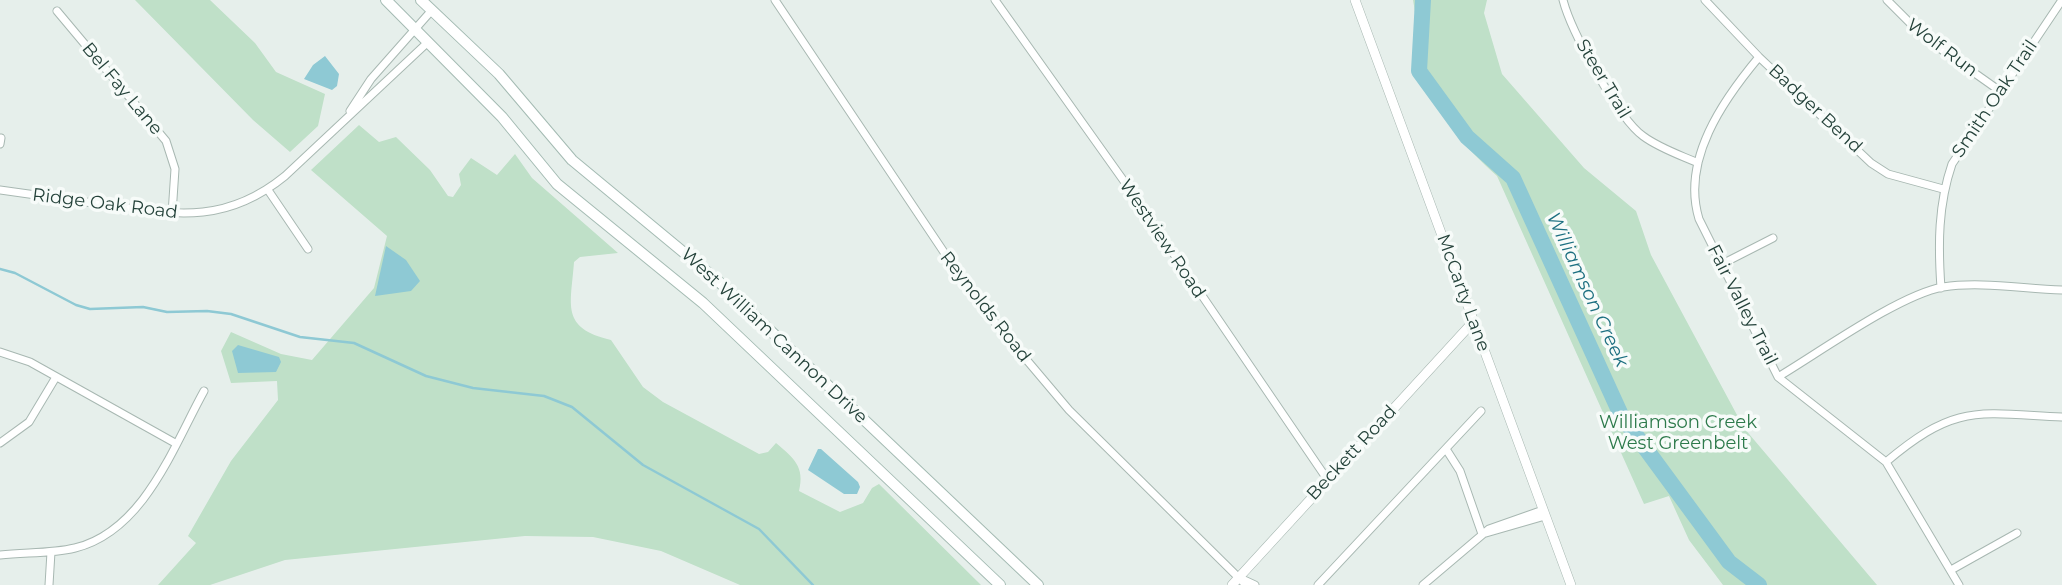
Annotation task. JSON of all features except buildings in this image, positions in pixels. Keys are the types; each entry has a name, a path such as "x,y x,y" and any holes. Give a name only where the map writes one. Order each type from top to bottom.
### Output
{"main road":[{"name":"West William Cannon Drive","path":"386,0 502,117 557,184 703,303 1000,585"},
{"name":"West William Cannon Drive","path":"421,0 499,74 572,160 717,280 1038,585"}],"street":[{"name":"Reynolds Road","path":"775,0 976,300 1069,410 1239,583"},
{"name":"Westview Road","path":"995,0 1126,184 1327,479"},
{"name":"McCarty Lane","path":"1355,0 1571,585"},
{"name":"Steer Trail","path":"1563,0 1577,34 1624,117 1643,136 1698,163"},
{"name":"Badger Bend","path":"1705,0 1759,57 1881,170 1943,189"},
{"name":"Wolf Run","path":"1887,0 1925,38 2000,91"},
{"name":"Smith Oak Trail","path":"1941,288 1939,219 1943,189 1967,139 2062,0"},
{"name":"Ridge Oak Road","path":"346,117 371,79 432,10"},
{"name":"Bel Fay Lane","path":"57,12 166,141 175,169 172,214"},
{"name":"Ridge Oak Road","path":"0,190 172,214 218,210 268,190 427,43"},
{"name":"Fair Valley Trail","path":"1759,57 1721,108 1698,163 1695,207 1778,377 1886,462 1959,585"},
{"path":"0,144 1,138"},
{"path":"268,190 309,249"},
{"path":"1722,264 1773,238"},
{"path":"1778,377 1903,302 1941,288 2062,290"},
{"name":"Beckett Road","path":"1239,583 1327,479 1473,322"},
{"path":"0,352 30,362 175,443"},
{"path":"0,443 29,422 56,377"},
{"path":"0,555 81,547 123,521 144,498 204,391"},
{"path":"1318,585 1481,411"},
{"path":"1886,462 1936,424 1957,416 1979,413 2062,416"},
{"path":"1446,449 1460,471 1482,534"},
{"path":"1423,585 1438,570 1457,559 1482,534 1544,513"},
{"path":"1951,570 2017,533"},
{"path":"49,585 51,552"},
{"path":"1239,583 1255,585"}],"green space":[{"path":"135,0 210,0 255,43 276,72 325,94 318,126 290,152 253,120"},
{"name":"Williamson Creek West Greenbelt","path":"1413,0 1487,0 1484,13 1502,74 1584,168 1636,211 1651,255 1744,428 1877,585 1723,585 1689,540 1669,496 1644,504 1497,176 1452,129 1427,87 1419,63"},
{"path":"359,125 379,142 396,137 430,170 448,196 453,197 461,185 459,174 471,158 497,175 515,154 532,178 618,253 580,257 574,262 572,313 583,329 611,340 643,387 663,402 759,454 768,452 776,443 788,453 799,469 799,491 840,512 863,503 872,488 879,484 981,585 740,585 661,551 593,537 525,536 285,560 210,585 158,585 196,543 188,536 231,461 278,400 277,381 231,383 221,351 231,332 281,354 312,360 374,288 387,236 311,170"}],"water":[{"path":"325,56 339,74 337,86 332,90 304,79 313,65"},
{"path":"386,246 406,260 420,281 411,291 375,296"},
{"path":"238,345 279,357 281,362 276,372 238,373 232,351"},
{"path":"818,449 858,482 860,487 857,494 844,494 808,470"}],"waterway":[{"name":"Williamson Creek","path":"1423,0 1419,71 1467,137 1513,178 1621,415 1729,562 1759,585"},
{"path":"0,269 15,273 76,305 90,309 143,307 167,312 207,311 231,314 300,337 354,343 426,376 473,388 544,396 572,407 643,465 759,529 813,585"}]}
